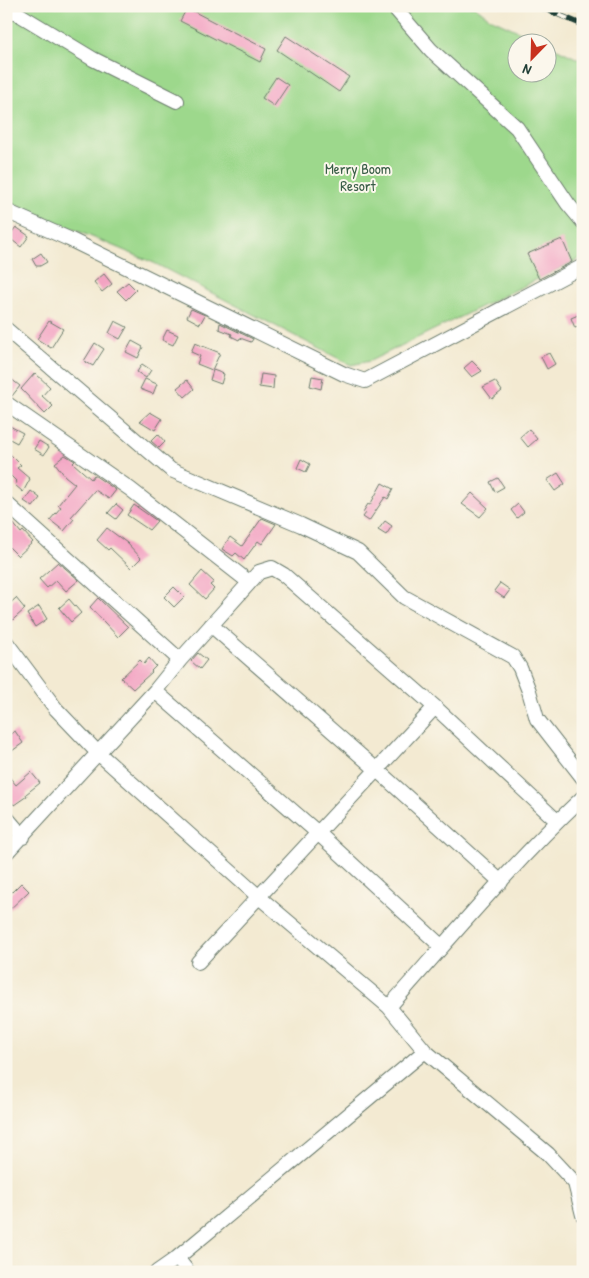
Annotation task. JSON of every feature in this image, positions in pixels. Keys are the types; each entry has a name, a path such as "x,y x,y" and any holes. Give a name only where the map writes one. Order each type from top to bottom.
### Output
{"street":[{"path":"11,6 12,10 93,59 177,101"},
{"path":"393,6 431,50 516,128 568,204 583,222"},
{"path":"6,211 77,243 344,374 365,381 583,266"},
{"path":"6,329 171,470 301,525 358,552 404,597 513,657 520,668 529,691 537,720 583,778"},
{"path":"6,403 130,489 249,582"},
{"path":"6,503 180,660"},
{"path":"6,853 155,691 249,582 259,572 272,568 284,575 435,707 557,821"},
{"path":"211,625 377,770 501,882"},
{"path":"6,642 56,709 98,752 259,896 389,1007 425,1051 548,1154 575,1182 583,1215"},
{"path":"155,691 318,833 442,947"},
{"path":"198,962 435,707"},
{"path":"389,1007 557,821 583,797"},
{"path":"6,817 23,836"},
{"path":"157,1272 178,1258 425,1051"},
{"path":"178,1258 188,1272"}],"green space":[{"name":"Merry Boom Resort","path":"6,6 474,6 490,18 520,32 506,32 506,82 556,82 556,48 576,58 583,59 583,257 370,361 351,365 154,263 6,201"}],"building":[{"path":"187,8 266,49 260,62 180,21"},
{"path":"286,36 349,77 339,92 277,50"},
{"path":"276,77 288,85 274,106 262,98"},
{"path":"16,227 29,236 21,247 8,237"},
{"path":"562,239 572,262 539,279 527,254"},
{"path":"41,253 47,262 36,266 32,259"},
{"path":"104,274 112,284 102,292 94,282"},
{"path":"128,282 136,290 126,300 117,291"},
{"path":"191,309 205,315 200,324 187,317"},
{"path":"583,313 583,325 575,328 571,318"},
{"path":"49,321 63,329 51,348 37,339"},
{"path":"115,321 127,327 120,339 109,333"},
{"path":"220,323 253,339 251,342 240,338 239,340 231,336 232,334 219,329"},
{"path":"167,330 178,335 173,345 162,340"},
{"path":"132,341 143,347 138,358 126,352"},
{"path":"95,343 104,349 93,366 84,361"},
{"path":"195,343 220,353 212,370 197,364 200,356 191,352"},
{"path":"549,353 555,364 547,369 541,357"},
{"path":"472,361 482,371 472,377 464,368"},
{"path":"142,364 151,370 146,378 137,372"},
{"path":"213,370 224,374 221,384 210,380"},
{"path":"35,373 50,387 42,396 53,406 45,414 21,389"},
{"path":"261,374 274,376 273,389 259,387"},
{"path":"6,375 20,386 12,396 6,391"},
{"path":"312,376 323,378 321,389 310,386"},
{"path":"145,379 157,384 153,394 140,389"},
{"path":"187,380 194,389 185,397 177,388"},
{"path":"495,381 502,391 492,399 483,387"},
{"path":"150,412 162,419 155,430 140,421"},
{"path":"6,424 23,433 17,443 6,437"},
{"path":"529,429 537,439 528,447 520,437"},
{"path":"158,434 165,442 159,448 151,441"},
{"path":"39,441 49,447 44,455 34,449"},
{"path":"6,450 21,465 17,468 30,479 23,492 15,485 17,482 10,475 6,479"},
{"path":"65,455 75,461 73,463 91,479 94,475 116,490 109,499 95,490 71,517 74,519 64,531 50,520 61,507 58,505 75,484 65,476 55,463"},
{"path":"301,459 310,464 306,472 297,468"},
{"path":"558,473 565,484 555,491 547,480"},
{"path":"498,478 504,487 495,492 490,482"},
{"path":"382,483 393,489 388,499 385,497 369,521 363,517 366,513 363,512 368,504 370,505"},
{"path":"31,491 40,498 33,507 24,501"},
{"path":"472,493 488,508 480,517 462,504"},
{"path":"116,504 123,510 116,519 108,513"},
{"path":"518,504 524,512 517,518 511,510"},
{"path":"134,505 157,521 149,530 127,515"},
{"path":"262,518 276,524 262,544 258,541 244,560 236,553 233,556 222,549 230,537 242,546"},
{"path":"385,521 392,526 386,535 378,530"},
{"path":"13,523 21,533 23,531 33,542 18,556 6,544 6,529"},
{"path":"107,528 127,543 141,558 131,568 110,548 108,550 97,540"},
{"path":"58,562 79,580 66,591 56,580 47,588 39,579"},
{"path":"202,571 214,582 210,585 214,589 205,599 190,585"},
{"path":"500,583 510,590 504,598 494,591"},
{"path":"174,587 184,597 174,607 164,597"},
{"path":"16,598 25,609 6,626 6,607"},
{"path":"98,598 128,627 118,637 90,607"},
{"path":"69,599 81,613 71,622 59,608"},
{"path":"39,606 47,619 35,627 27,614"},
{"path":"198,653 207,660 200,669 191,661"},
{"path":"149,658 156,666 133,689 121,678 140,660 144,664"},
{"path":"15,731 23,743 12,751 6,744 6,737"},
{"path":"31,772 40,783 26,794 27,796 14,805 6,794 6,773 16,785"},
{"path":"21,883 29,891 6,913 6,898"}],"railway":[{"path":"538,6 583,25"}]}
